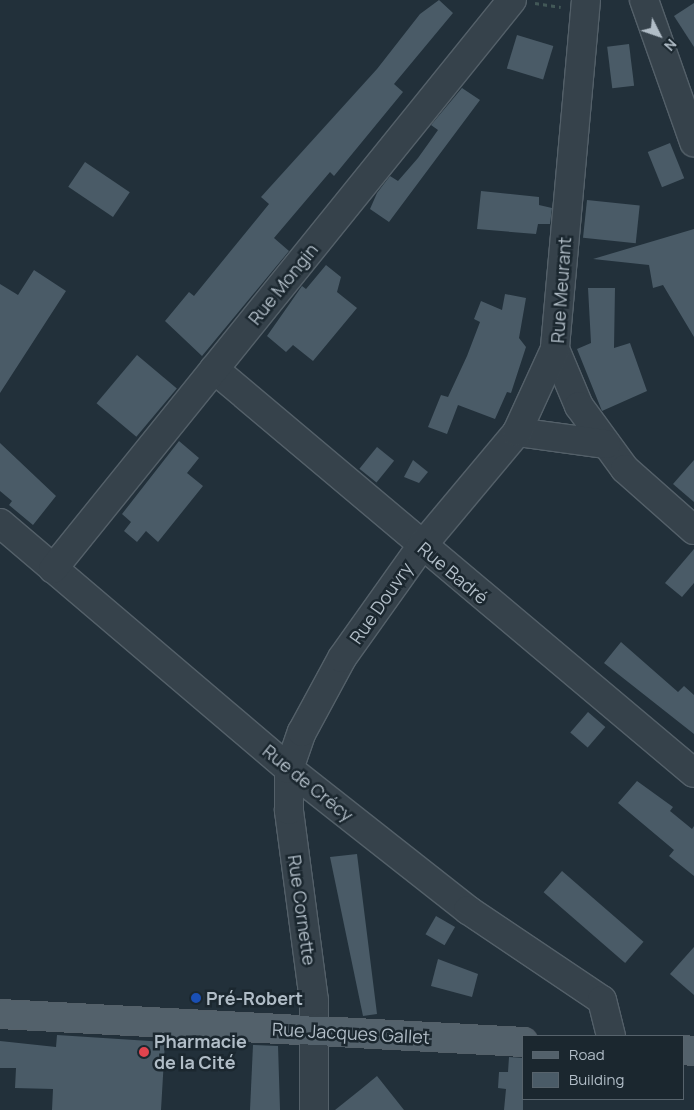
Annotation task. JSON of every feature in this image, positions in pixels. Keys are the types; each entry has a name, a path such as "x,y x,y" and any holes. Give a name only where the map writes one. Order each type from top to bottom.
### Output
{"main road":[{"name":"Rue Jacques Gallet","path":"0,1014 522,1042"}],"street":[{"name":"Rue Mongin","path":"54,569 512,0"},
{"name":"Rue Meurant","path":"586,0 555,349 579,406 624,470 694,530"},
{"path":"644,0 694,142"},
{"name":"Rue Douvry","path":"289,769 302,732 342,658 421,547 517,432 555,349"},
{"name":"Rue Badré","path":"214,369 421,547 694,773"},
{"path":"517,432 606,444"},
{"name":"Rue de Crécy","path":"0,523 289,769 468,910 602,1000 611,1035"},
{"name":"Rue Cornette","path":"289,769 289,810 315,1031 314,1110"}],"building":[{"path":"439,0 453,13 394,84 403,92 334,176 330,172 274,238 289,251 202,356 165,321 189,292 194,296 269,204 261,197 377,69 420,14"},
{"path":"694,3 694,47 674,16"},
{"path":"517,35 553,46 543,80 507,68"},
{"path":"629,44 634,86 612,88 607,47"},
{"path":"462,88 480,100 389,222 370,209 377,193 390,176 398,181 418,158 438,130 431,125"},
{"path":"670,143 684,178 662,187 648,152"},
{"path":"85,162 130,192 113,217 68,187"},
{"path":"481,191 539,197 539,205 552,208 550,224 538,224 536,234 477,229"},
{"path":"587,200 640,206 636,243 583,238"},
{"path":"694,229 694,337 663,285 653,288 649,265 593,259"},
{"path":"326,265 341,277 337,292 357,308 313,361 293,345 286,352 267,336 302,286 306,289"},
{"path":"34,270 66,291 0,393 0,284 18,295"},
{"path":"588,288 615,288 614,348 630,343 647,391 602,411 577,349 591,343"},
{"path":"505,294 526,298 519,338 526,347 511,393 507,392 495,419 458,405 447,434 428,427 441,395 448,397 467,356 480,322 474,319 481,301 502,310"},
{"path":"137,355 177,388 136,437 97,403"},
{"path":"179,441 199,458 187,473 203,486 158,542 146,531 137,542 124,531 131,522 122,514"},
{"path":"0,443 56,496 33,525 9,505 12,501 0,491"},
{"path":"377,447 394,461 376,483 359,469"},
{"path":"413,460 428,472 419,483 404,477"},
{"path":"694,460 694,502 673,484"},
{"path":"694,549 694,583 682,597 665,583"},
{"path":"621,642 678,692 684,686 694,695 694,734 604,663"},
{"path":"588,712 605,727 588,747 570,732"},
{"path":"637,781 673,807 670,811 692,829 694,826 694,876 669,856 674,850 618,803"},
{"path":"357,854 377,1014 363,1016 330,857"},
{"path":"562,871 644,942 625,963 544,892"},
{"path":"436,916 455,927 445,945 425,934"},
{"path":"694,947 694,995 670,974"},
{"path":"438,959 478,974 472,997 431,986"},
{"path":"57,1035 165,1042 161,1110 52,1110 53,1089 15,1088 16,1068 0,1068 0,1041 56,1047"},
{"path":"253,1045 278,1046 280,1110 250,1110"},
{"path":"509,1057 522,1058 523,1110 504,1110 506,1089 498,1088 499,1072 508,1072"},
{"path":"377,1076 404,1110 335,1110 360,1090"}],"place":[{"name":"Pré-Robert","path":"196,998"},
{"name":"Pharmacie de la Cité","path":"144,1052"}]}
